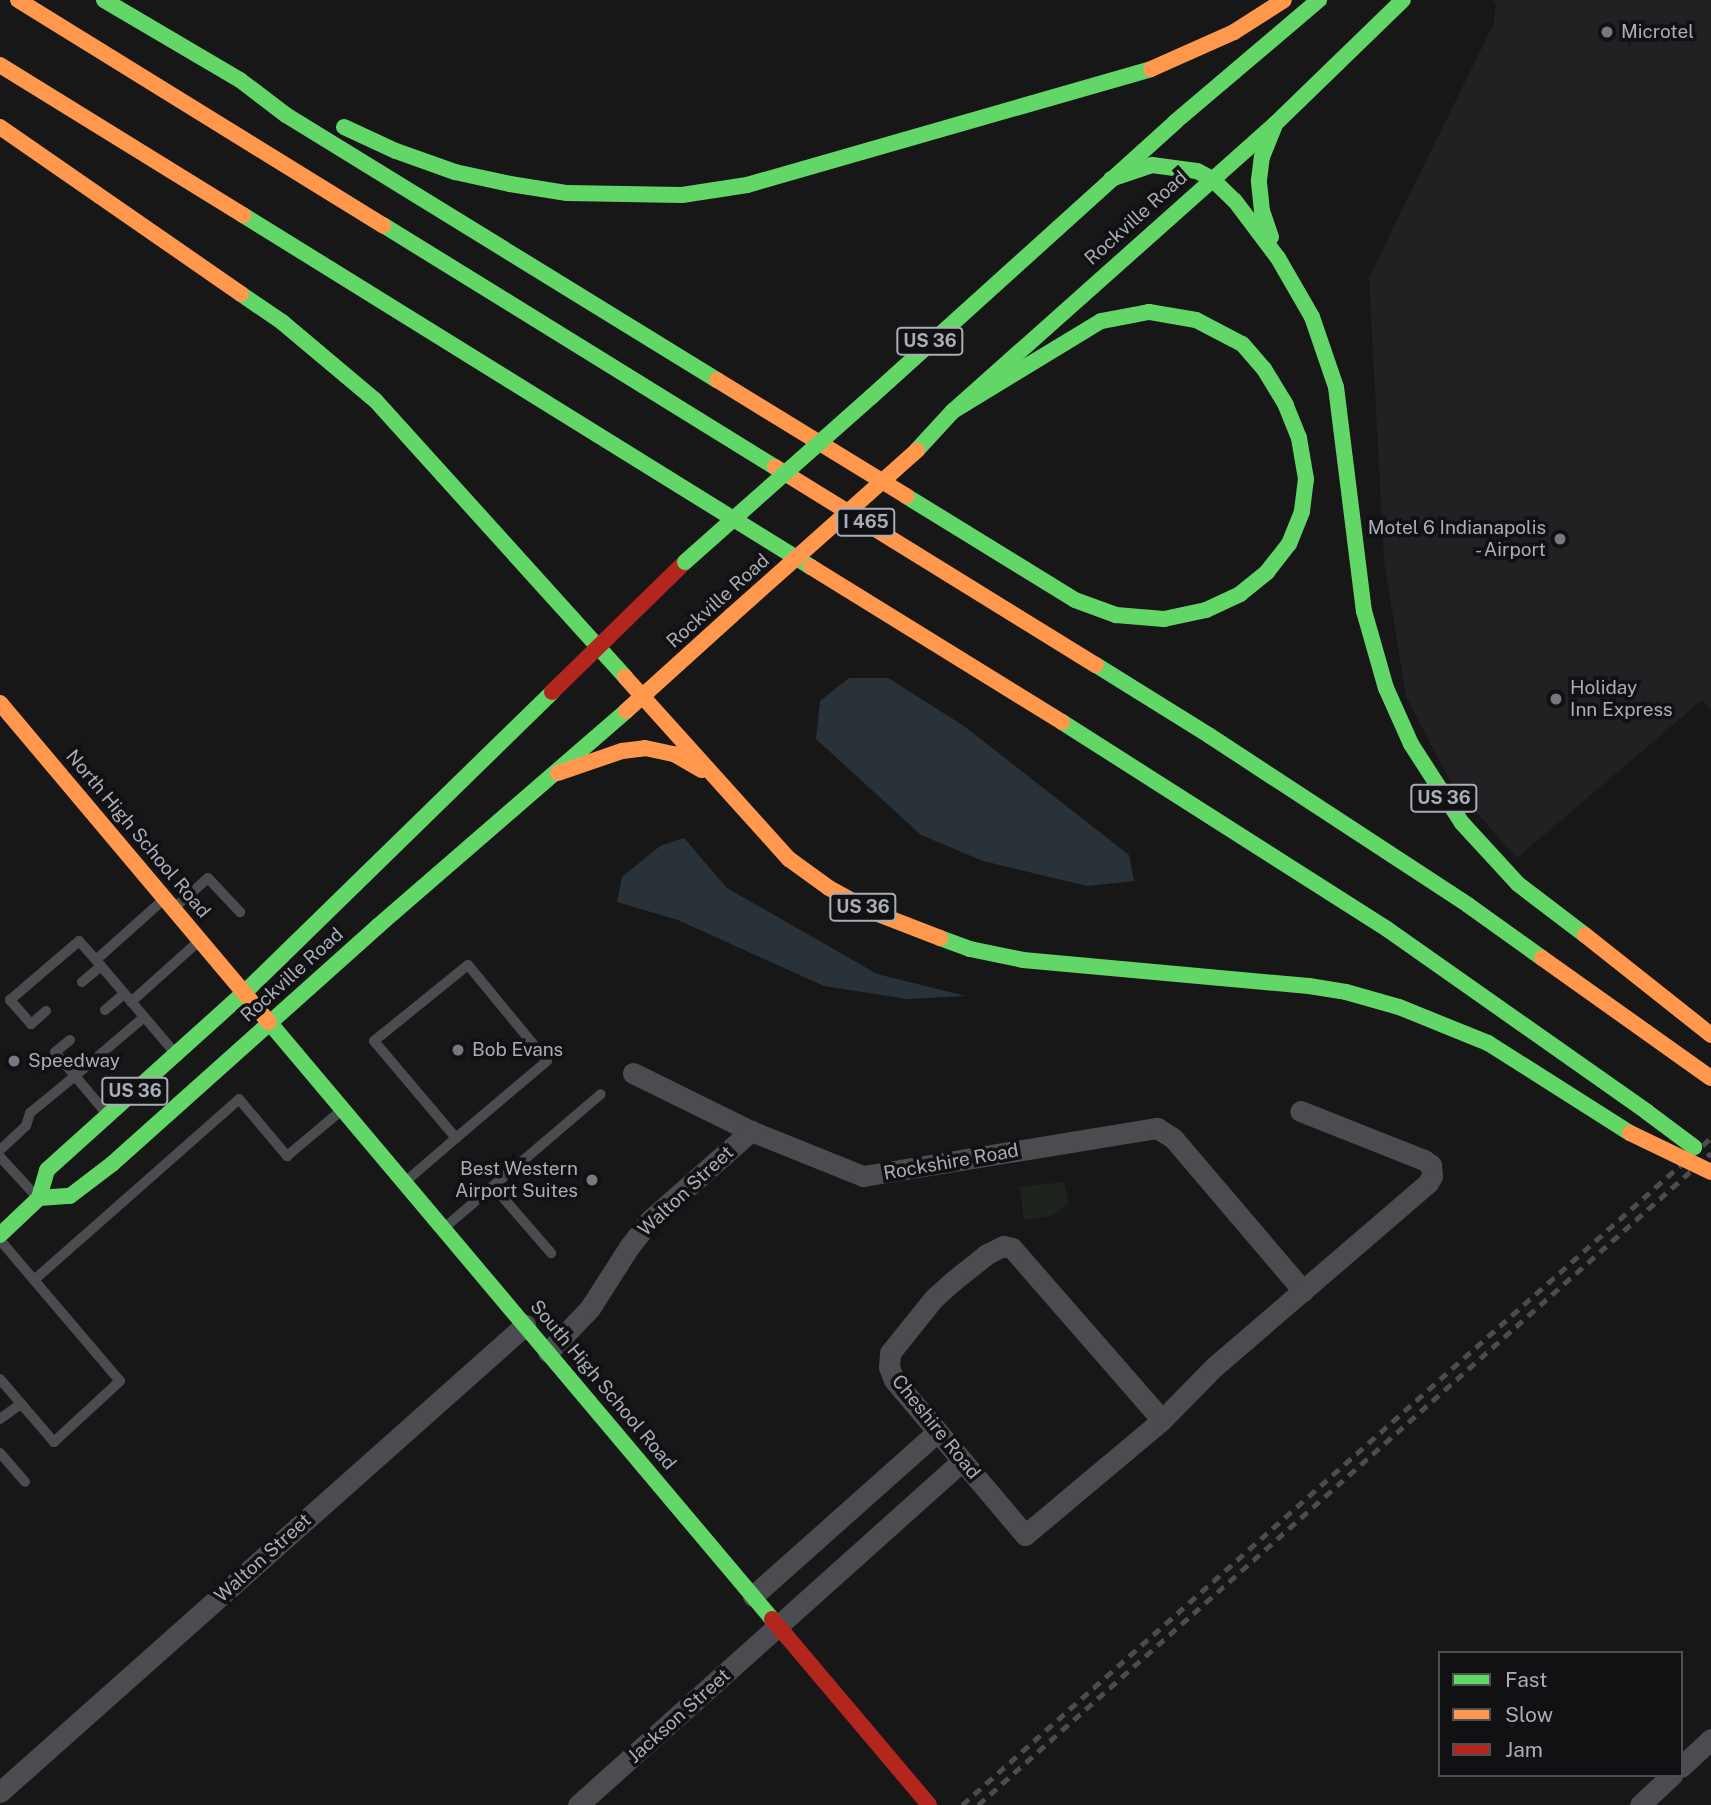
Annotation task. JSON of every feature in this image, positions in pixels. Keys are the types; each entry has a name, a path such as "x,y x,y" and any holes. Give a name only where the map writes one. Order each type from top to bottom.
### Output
{"main road":[{"name":"I 465","path":"18,0 1221,743 1468,905 1704,1074"},
{"path":"104,0 240,80 396,151 455,172 510,184 567,192 682,195 747,185 1150,69 1234,32 1284,0"},
{"name":"Rockville Road","path":"0,1237 39,1198 47,1170 245,992 685,562 1111,179 1320,0"},
{"name":"Rockville Road","path":"39,1198 70,1196 112,1164 378,926 558,773 917,450 953,411 1211,178 1275,124 1403,0"},
{"path":"0,65 1202,809 1387,929 1711,1160"},
{"path":"240,80 286,115 1075,600 1116,615 1164,620 1206,610 1240,594 1267,572 1289,544 1302,511 1306,478 1299,438 1286,405 1264,369 1242,344 1196,320 1149,312 1101,321 1080,331 953,411"},
{"path":"1275,124 1262,157 1259,180 1262,211 1278,258"},
{"path":"0,127 282,322 375,400 718,779"},
{"name":"US 36","path":"1111,179 1152,165 1197,170 1211,178 1235,201 1278,258 1312,317 1336,387 1364,611 1386,688 1411,744 1462,823 1518,884 1678,1006 1711,1035"},
{"name":"North High School Road","path":"0,704 245,992"},
{"name":"US 36","path":"558,773 622,751 645,748 674,754 718,779 789,859 873,912 922,933 970,949 1023,960 1346,992 1399,1007 1489,1043 1630,1133 1711,1172"},
{"name":"South High School Road","path":"245,992 929,1805"}],"street":[{"name":"Rockshire Road","path":"633,1073 751,1131 853,1174 874,1176 1148,1127 1163,1130 1303,1291"},
{"name":"Cheshire Road","path":"1162,1420 1016,1251 1003,1246 978,1261 934,1298 890,1353 888,1364 893,1378 1025,1535 1162,1420 1214,1367 1428,1183 1433,1172 1424,1160 1300,1111"},
{"name":"Walton Street","path":"548,1352 590,1308 629,1247 650,1220 751,1131"},
{"name":"Walton Street","path":"0,1791 525,1325"},
{"path":"753,1596 937,1432"},
{"name":"Jackson Street","path":"578,1805 962,1461"},
{"path":"1683,1765 1711,1739"},
{"path":"1640,1805 1670,1777"}],"lane":[{"path":"82,982 98,963 169,903 208,878 240,912"},
{"path":"106,1010 128,998 201,939"},
{"path":"46,1011 31,1024 10,1000 79,941 176,1054"},
{"path":"405,1182 547,1061 468,965 374,1041 456,1138"},
{"path":"0,1150 26,1126 30,1113 144,1017"},
{"path":"70,1040 55,1052 108,1116"},
{"path":"444,1228 601,1094"},
{"path":"34,1280 239,1099 287,1156 343,1108"},
{"path":"0,1157 39,1198"},
{"path":"494,1186 551,1253"},
{"path":"0,1237 120,1381 54,1442 0,1379"},
{"path":"0,1419 21,1404"},
{"path":"0,1453 25,1482"}],"shaded area":[{"path":"1493,0 1711,0 1711,710 1702,700 1517,858 1452,785 1406,696 1384,560 1369,277 1494,23 1496,4"},
{"path":"849,678 888,678 964,726 1129,855 1134,881 1087,886 983,861 921,835 816,739 820,701"},
{"path":"684,838 727,888 877,974 966,996 907,999 824,986 678,920 617,902 622,877 660,846"},
{"path":"1064,1182 1069,1203 1051,1216 1024,1220 1020,1187"}],"railway":[{"path":"962,1805 1711,1138"},
{"path":"978,1805 1711,1153"}],"traffic: fast":[{"path":"104,0 240,80 286,115 717,380"},
{"path":"871,397 1175,122 1319,0"},
{"path":"917,450 953,411 1275,124 1403,0"},
{"path":"344,127 396,151 455,172 510,184 567,193 682,195 747,185 1151,69"},
{"path":"1271,237 1262,211 1259,180 1262,157 1275,124"},
{"path":"1111,179 1152,165 1197,171 1211,178 1235,201 1278,258 1312,317 1336,387 1364,611 1386,688 1411,744 1462,823 1518,884 1585,935"},
{"path":"243,215 811,567"},
{"path":"383,225 775,467"},
{"path":"241,294 282,322 375,400 625,677"},
{"path":"906,496 1075,600 1116,615 1164,619 1206,610 1240,594 1267,572 1289,544 1302,511 1306,479 1299,438 1286,405 1264,369 1242,344 1196,320 1149,312 1101,321 953,411"},
{"path":"685,562 871,397"},
{"path":"1096,665 1210,736 1468,905 1542,958"},
{"path":"0,1235 39,1198 47,1170 245,992 552,692"},
{"path":"39,1198 70,1196 112,1164 378,926 626,711"},
{"path":"1062,722 1387,929 1647,1112"},
{"path":"940,938 970,949 1023,960 1309,986 1346,992 1399,1007 1488,1043 1630,1133"},
{"path":"269,1022 772,1619"},
{"path":"1647,1112 1694,1147"}],"traffic: slow":[{"path":"18,0 383,225"},
{"path":"1151,69 1234,32 1284,0"},
{"path":"0,65 243,215"},
{"path":"0,127 241,294"},
{"path":"717,380 906,496"},
{"path":"731,616 917,450"},
{"path":"775,467 1096,665"},
{"path":"811,567 1062,722"},
{"path":"626,711 731,616"},
{"path":"625,677 789,859 829,888 873,912 940,938"},
{"path":"0,703 269,1022"},
{"path":"558,773 622,751 645,748 674,754 702,770"},
{"path":"1585,935 1711,1035"},
{"path":"1542,958 1711,1078"},
{"path":"1630,1133 1711,1172"}],"traffic: jam":[{"path":"552,692 685,562"},
{"path":"772,1619 929,1805"}],"place":[{"name":"Microtel","path":"1607,32"},
{"name":"Motel 6 Indianapolis - Airport","path":"1560,539"},
{"name":"Holiday Inn Express","path":"1556,699"},
{"name":"Bob Evans","path":"458,1050"},
{"name":"Speedway","path":"14,1061"},
{"name":"Best Western Airport Suites","path":"592,1180"}]}
